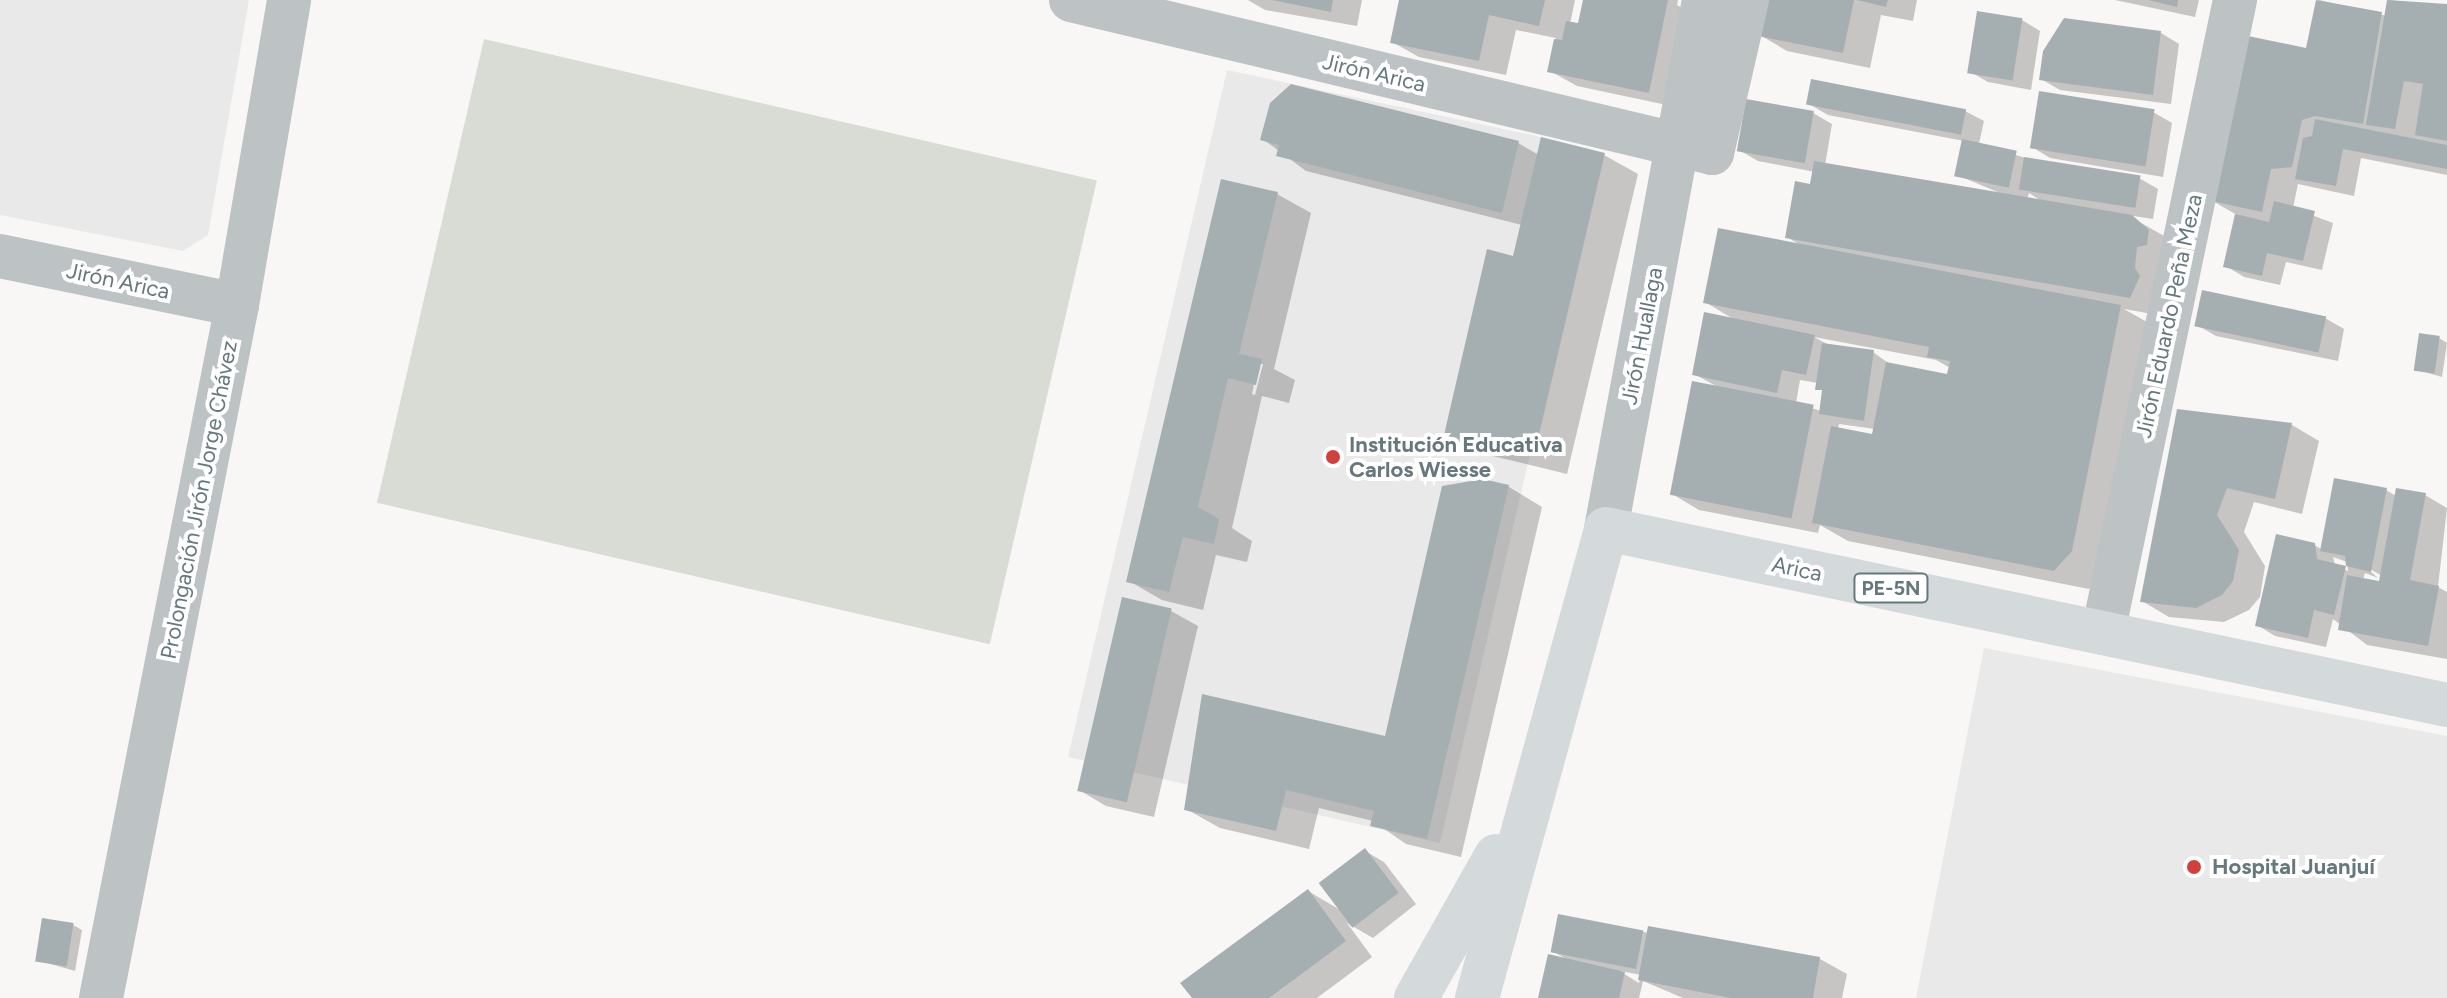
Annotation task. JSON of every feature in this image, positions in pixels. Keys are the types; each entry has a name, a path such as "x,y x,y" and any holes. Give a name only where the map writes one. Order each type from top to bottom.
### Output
{"highway":[{"name":"Arica","path":"1606,529 2447,705"},
{"path":"1477,998 1530,794 1606,529"},
{"path":"1416,998 1530,794"}],"street":[{"name":"Prolongación Jirón Jorge Chávez","path":"101,998 237,305 289,0"},
{"name":"Jirón Arica","path":"1071,0 1116,6 1677,144"},
{"name":"Jirón Huallaga","path":"1606,529 1704,0"},
{"path":"1677,144 1712,153 1747,0"},
{"name":"Jirón Eduardo Peña Meza","path":"2103,633 2235,0"},
{"name":"Jirón Arica","path":"0,256 237,305"}],"shaded area":[{"path":"0,0 249,0 208,235 183,251 0,215"},
{"path":"484,39 1097,180 990,644 377,503"},
{"name":"Institución Educativa Carlos Wiesse","path":"1227,70 1541,137 1599,156 1440,843 1068,757"},
{"name":"Hospital Juanjuí","path":"1984,648 2447,736 2447,998 1916,998"}],"building":[{"path":"1272,0 1333,0 1331,12"},
{"path":"1399,0 1545,0 1539,26 1489,15 1479,61 1390,43"},
{"path":"1583,0 1668,0 1649,93 1547,72 1554,39 1562,40 1566,21 1578,23"},
{"path":"1765,0 1854,0 1843,53 1758,36"},
{"path":"1857,0 1888,0 1886,7"},
{"path":"2148,0 2178,0 2177,7"},
{"path":"2316,0 2382,12 2363,124 2315,116 2302,120 2292,167 2271,169 2262,212 2207,200 2243,35 2306,48"},
{"path":"2387,0 2447,4 2447,141 2415,135 2423,84 2404,81 2395,129 2366,125"},
{"path":"1977,11 2022,18 2013,80 1967,73"},
{"path":"2064,18 2161,31 2153,95 2039,80 2043,51"},
{"path":"1811,79 1966,109 1961,135 1806,105"},
{"path":"1291,84 1519,141 1502,213 1276,156 1279,145 1260,140 1270,103"},
{"path":"2039,91 2155,109 2145,167 2030,148"},
{"path":"1746,99 1814,111 1805,163 1737,151"},
{"path":"2315,119 2447,145 2447,169 2343,149 2336,186 2295,179 2303,138 2312,136"},
{"path":"1541,137 1605,153 1534,456 1444,435 1487,249 1513,256"},
{"path":"1962,139 2017,151 2009,188 1954,176"},
{"path":"2024,157 2141,175 2135,208 2019,190"},
{"path":"1814,161 2132,215 2149,230 2147,245 2137,247 2135,268 2140,276 2130,298 1785,238 1795,181 1810,184"},
{"path":"1221,179 1278,192 1239,354 1262,359 1256,385 1228,378 1198,507 1219,519 1214,544 1183,537 1169,592 1126,582"},
{"path":"2274,201 2315,211 2303,261 2267,253 2262,276 2223,267 2235,214 2269,222"},
{"path":"1718,228 2121,305 2072,551 2054,571 1812,523 1831,426 1872,434 1886,362 1947,374 1950,361 1927,357 1929,347 1703,303"},
{"path":"2202,290 2326,316 2319,353 2194,326"},
{"path":"1704,312 1815,335 1806,375 1782,370 1777,393 1692,375"},
{"path":"2419,333 2440,336 2435,374 2414,371"},
{"path":"1822,343 1874,350 1864,421 1819,414 1822,390 1815,390"},
{"path":"1692,381 1814,405 1792,519 1670,495"},
{"path":"2177,409 2292,423 2275,499 2227,488 2217,515 2239,550 2233,581 2222,595 2196,608 2140,602"},
{"path":"2334,478 2387,488 2371,572 2346,566 2345,556 2320,551"},
{"path":"1483,479 1509,485 1427,839 1370,826 1374,811 1286,790 1276,831 1184,810 1202,694 1385,736 1442,486"},
{"path":"2396,488 2426,493 2410,580 2439,586 2428,646 2338,630 2347,575 2379,581"},
{"path":"2276,534 2315,543 2317,559 2346,566 2334,615 2314,610 2308,638 2255,626"},
{"path":"1122,597 1172,608 1127,802 1077,791"},
{"path":"1365,848 1399,893 1352,928 1319,883"},
{"path":"1308,889 1346,941 1269,998 1192,998 1180,983"},
{"path":"1558,914 1643,931 1636,969 1551,952"},
{"path":"42,918 74,923 67,966 35,961"},
{"path":"1648,926 1820,957 1813,998 1731,998 1638,980"},
{"path":"1548,954 1625,972 1619,998 1538,998"}],"place":[{"name":"Institución Educativa Carlos Wiesse","path":"1333,457"},
{"name":"Hospital Juanjuí","path":"2194,867"}]}
